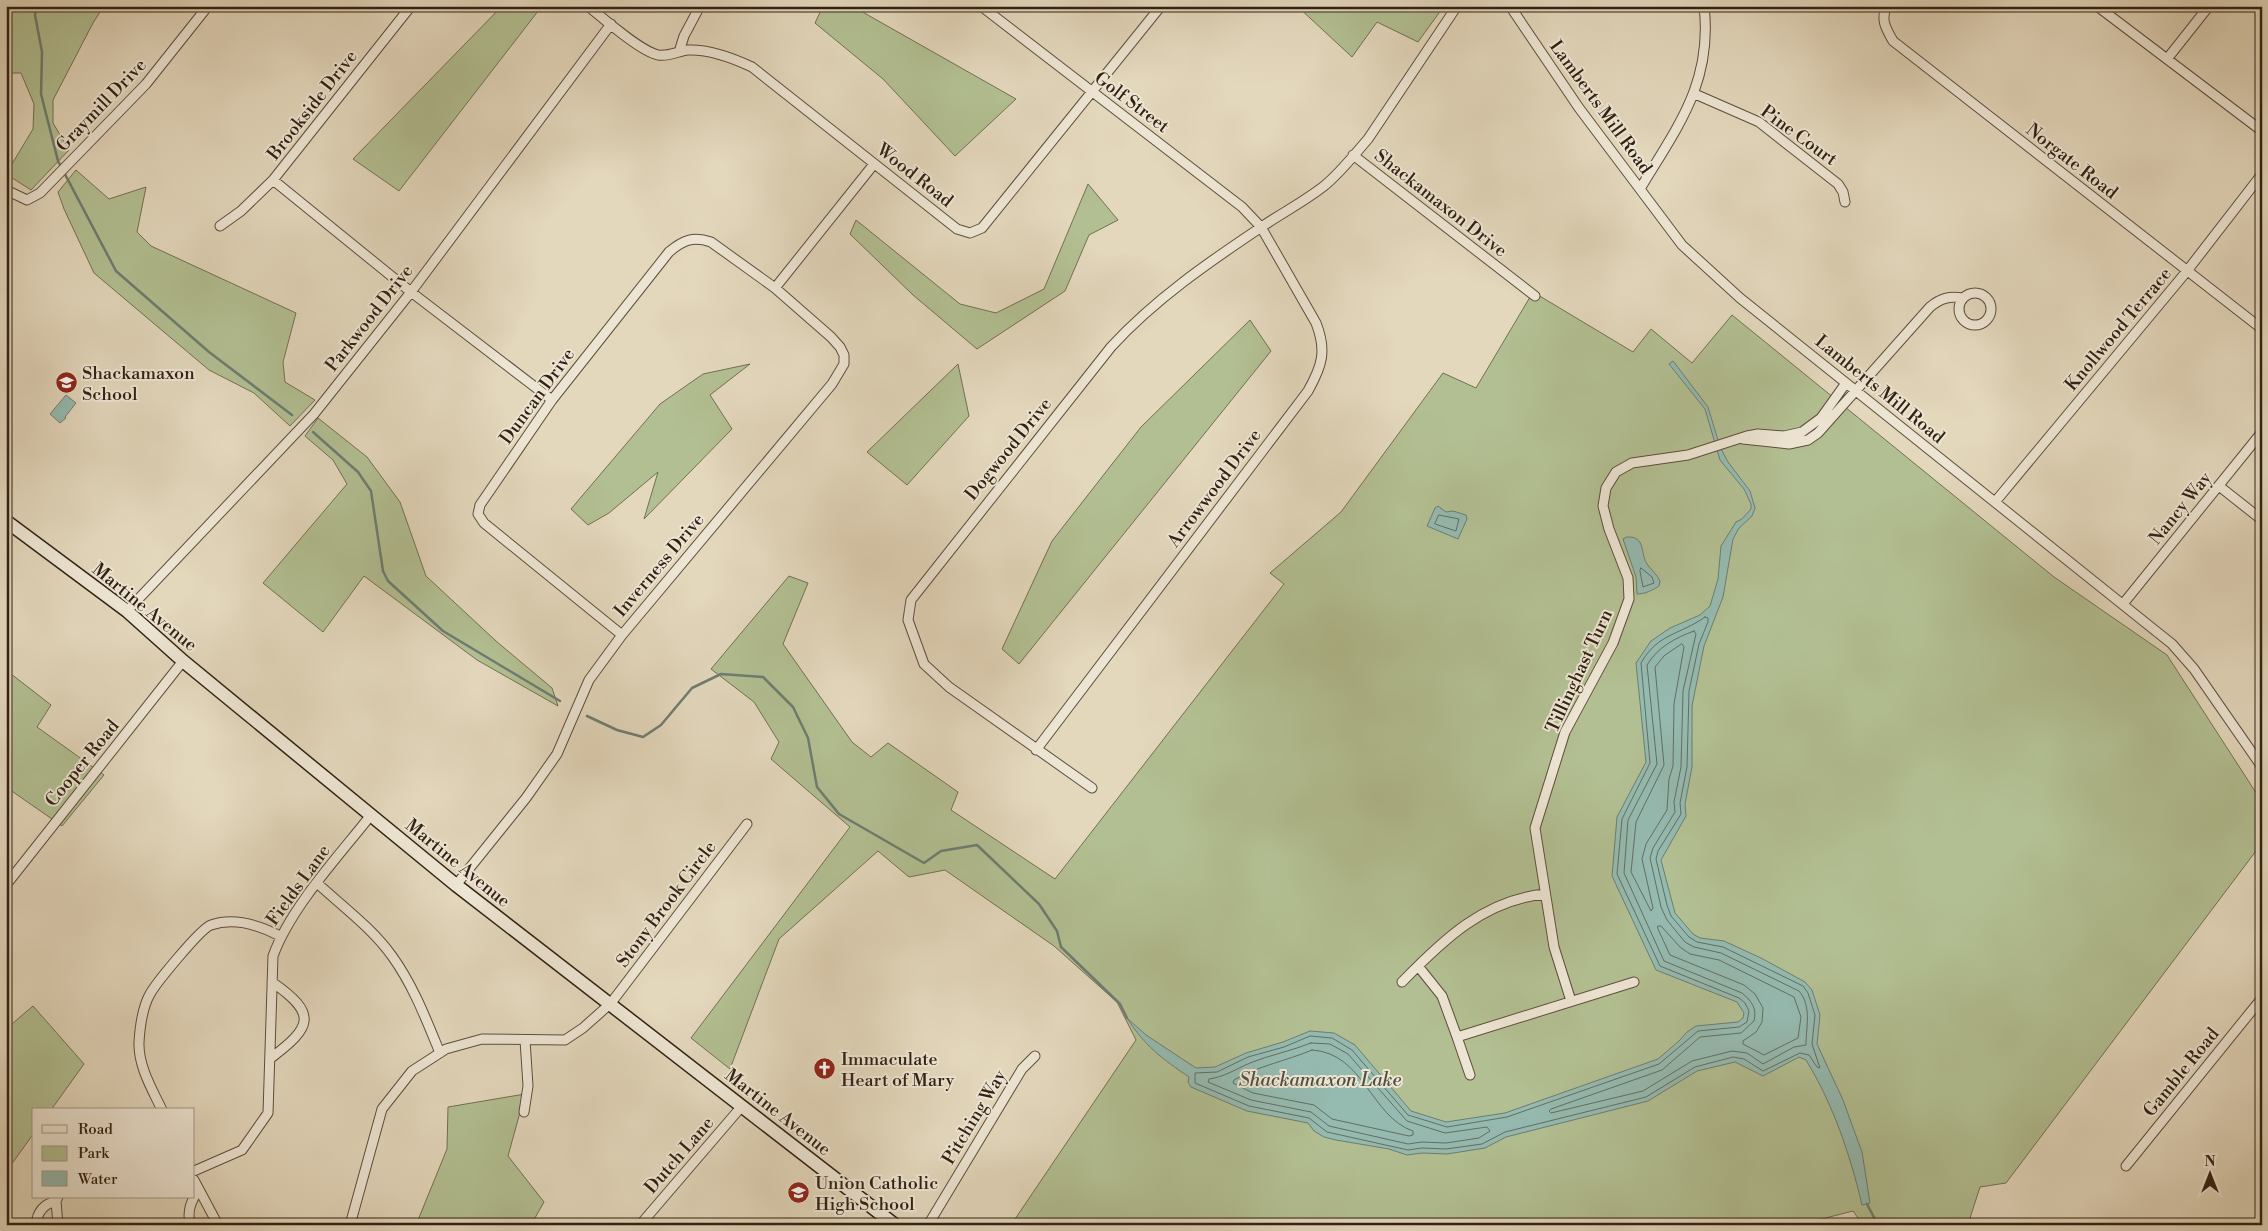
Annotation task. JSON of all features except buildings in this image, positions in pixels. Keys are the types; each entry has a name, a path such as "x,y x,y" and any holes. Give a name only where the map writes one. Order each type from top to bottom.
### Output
{"main road":[{"name":"Martine Avenue","path":"6,521 127,611 183,661 456,885 895,1225"}],"street":[{"name":"Graymill Drive","path":"6,190 23,200 31,200 55,178 146,84 208,6"},
{"name":"Brookside Drive","path":"411,6 273,180 411,292 552,400"},
{"name":"Wood Road","path":"588,6 650,52 668,55 679,52 698,51 728,56 752,67 956,229 970,233 982,228 1161,6"},
{"path":"679,52 684,36 700,6"},
{"name":"Golf Street","path":"981,6 1242,207 1261,227"},
{"name":"Shackamaxon Drive","path":"1457,6 1368,139 1354,155 1534,296"},
{"name":"Lamberts Mill Road","path":"1510,6 1579,108 1682,245 1740,298 2172,644 2194,669 2262,767"},
{"path":"1640,190 1695,94 1704,60 1706,25 1704,6"},
{"name":"Norgate Road","path":"1887,6 1884,24 1893,41 2262,329"},
{"path":"2097,6 2262,131"},
{"path":"2167,59 2209,6"},
{"name":"Parkwood Drive","path":"127,611 314,414 411,292 611,24"},
{"name":"Pine Court","path":"1695,94 1759,122 1838,184 1844,192 1845,202"},
{"name":"Dogwood Drive","path":"1092,788 940,680 924,664 908,620 911,600 1122,334 1148,309 1261,227 1324,186 1354,155"},
{"path":"775,288 874,164"},
{"name":"Knollwood Terrace","path":"1995,502 2187,271 2262,174"},
{"path":"220,226 241,211 273,180"},
{"name":"Arrowwood Drive","path":"1036,750 1302,399 1316,377 1323,352 1322,337 1316,323 1261,227"},
{"name":"Duncan Drive","path":"622,635 484,523 478,514 480,505 552,400 669,252 684,241 702,239 711,242 775,288"},
{"name":"Inverness Drive","path":"456,885 526,798 556,754 589,680 622,635 840,373 844,364 844,355 840,347 775,288"},
{"name":"Tillinghast Turn","path":"1738,438 1783,444 1808,440 1824,428 1855,390 1930,306 1939,300 1951,296 1963,298"},
{"name":"Tillinghast Turn","path":"1571,1002 1554,947 1535,833 1536,820 1566,732 1613,643 1629,599 1628,578 1609,529 1603,506 1606,488 1616,472 1632,463 1688,455 1738,438 1758,434 1784,436 1802,432 1821,418 1846,383"},
{"name":"Nancy Way","path":"2123,604 2262,432"},
{"path":"2219,486 2262,520"},
{"name":"Cooper Road","path":"6,884 183,661"},
{"name":"Fields Lane","path":"195,1171 242,1150 268,1113 273,956 280,936 317,883 371,815"},
{"name":"Stony Brook Circle","path":"350,1225 382,1109 412,1070 440,1053 482,1039 565,1040 583,1028 610,1004 747,824"},
{"path":"317,883 379,940 392,956 415,993 440,1053"},
{"path":"1402,982 1431,953 1483,912 1514,900 1546,894"},
{"path":"161,1108 144,1072 139,1043 142,1014 150,993 193,941 209,925 233,921 260,925 280,936"},
{"path":"1418,966 1442,996 1470,1075"},
{"path":"271,1058 294,1041 300,1034 303,1021 303,1011 294,997 272,982"},
{"path":"1457,1037 1634,982"},
{"name":"Gamble Road","path":"2126,1166 2262,998"},
{"path":"524,1112 528,1086 525,1040"},
{"name":"Pitching Way","path":"928,1225 1022,1069 1036,1056"},
{"name":"Dutch Lane","path":"640,1225 742,1106"},
{"path":"195,1182 218,1225"},
{"path":"195,1195 198,1190"},
{"path":"190,1225 188,1213 193,1198"},
{"path":"36,1225 37,1216 46,1204 57,1199 58,1225"}],"green space":[{"path":"6,6 104,6 93,23 53,100 53,123 69,150 31,190 6,174 33,129 34,104 21,73 6,73"},
{"path":"502,6 542,6 399,191 353,159"},
{"path":"823,6 852,6 1016,99 955,156 883,79 815,23"},
{"path":"1297,6 1444,6 1418,42 1377,22 1352,57"},
{"path":"76,170 109,199 146,187 137,232 151,246 296,313 283,362 285,382 315,400 290,426 254,393 209,370 94,273 58,192"},
{"path":"1088,184 1118,220 1089,235 1065,291 977,349 913,295 850,234 856,220 960,304 996,313 1044,289"},
{"path":"1533,292 1633,352 1651,329 1692,363 1732,315 2054,577 2167,655 2262,802 2262,843 2006,1183 1980,1187 1970,1218 1979,1225 1863,1225 1853,1211 1798,1225 1011,1225 1136,1040 1117,1002 1054,946 945,870 909,877 878,851 779,939 730,1069 691,1038 850,827 771,759 779,742 754,702 711,669 789,576 808,583 783,644 852,742 871,757 888,743 958,792 951,810 1055,879 1284,584 1270,573 1341,512 1443,373 1476,388"},
{"path":"1250,320 1271,351 1019,664 1002,649 1052,541 1141,427"},
{"path":"750,364 710,395 732,429 644,519 658,472 609,513 588,525 571,509 660,404 703,374"},
{"path":"958,364 969,416 907,485 867,452"},
{"path":"318,418 367,457 400,502 426,576 496,641 552,688 558,706 477,660 364,576 323,632 263,583 347,484 333,460 305,436"},
{"path":"6,670 51,705 37,727 104,775 62,826 6,787"},
{"path":"33,1006 84,1064 52,1108 32,1108 32,1136 6,1172 6,1029"},
{"path":"525,1094 508,1156 544,1202 531,1225 416,1225 447,1149 448,1107"}],"water":[{"name":"Shackamaxon Lake","path":"1673,361 1708,407 1720,447 1728,462 1750,491 1755,508 1752,516 1739,528 1733,539 1723,597 1704,646 1692,706 1692,767 1685,804 1686,816 1661,860 1675,913 1693,934 1700,938 1724,941 1761,958 1805,982 1812,990 1820,1015 1817,1044 1843,1100 1862,1152 1870,1203 1862,1205 1840,1130 1816,1077 1806,1060 1799,1057 1763,1076 1735,1062 1697,1071 1648,1101 1506,1137 1485,1148 1447,1154 1422,1153 1407,1155 1389,1149 1324,1137 1314,1131 1308,1123 1247,1111 1191,1087 1188,1082 1189,1077 1154,1051 1127,1018 1146,1035 1196,1068 1215,1067 1246,1053 1283,1042 1310,1031 1334,1033 1355,1045 1411,1111 1446,1122 1505,1113 1658,1059 1696,1026 1738,1022 1743,1018 1744,1013 1737,1002 1656,970 1612,876 1617,817 1646,762 1636,663 1651,641 1670,628 1700,615 1710,606 1718,579 1721,546 1736,522 1742,519 1751,509 1751,504 1744,489 1720,460 1705,409 1669,364"},
{"path":"66,395 76,403 66,418 60,423 50,414"},
{"path":"1438,506 1446,512 1453,511 1466,515 1467,519 1458,539 1427,526 1435,508"},
{"path":"1633,537 1640,542 1647,564 1660,581 1659,586 1637,594 1636,577 1623,539"}],"waterway":[{"path":"37,6 35,15 42,52 41,94 58,161 116,271 209,352 292,415"},
{"path":"313,432 358,472 371,491 383,571 388,581 443,631 560,701"},
{"path":"587,716 617,730 643,737 661,725 692,688 721,674 763,677 793,707 808,738 817,787 839,814 924,863 941,851 977,845 1039,904 1057,931 1061,947 1120,1004 1127,1018"},
{"path":"1867,1204 1878,1225"}],"place":[{"name":"Shackamaxon School","path":"66,383"},
{"name":"Immaculate Heart of Mary","path":"825,1069"},
{"name":"Union Catholic High School","path":"799,1193"}]}
